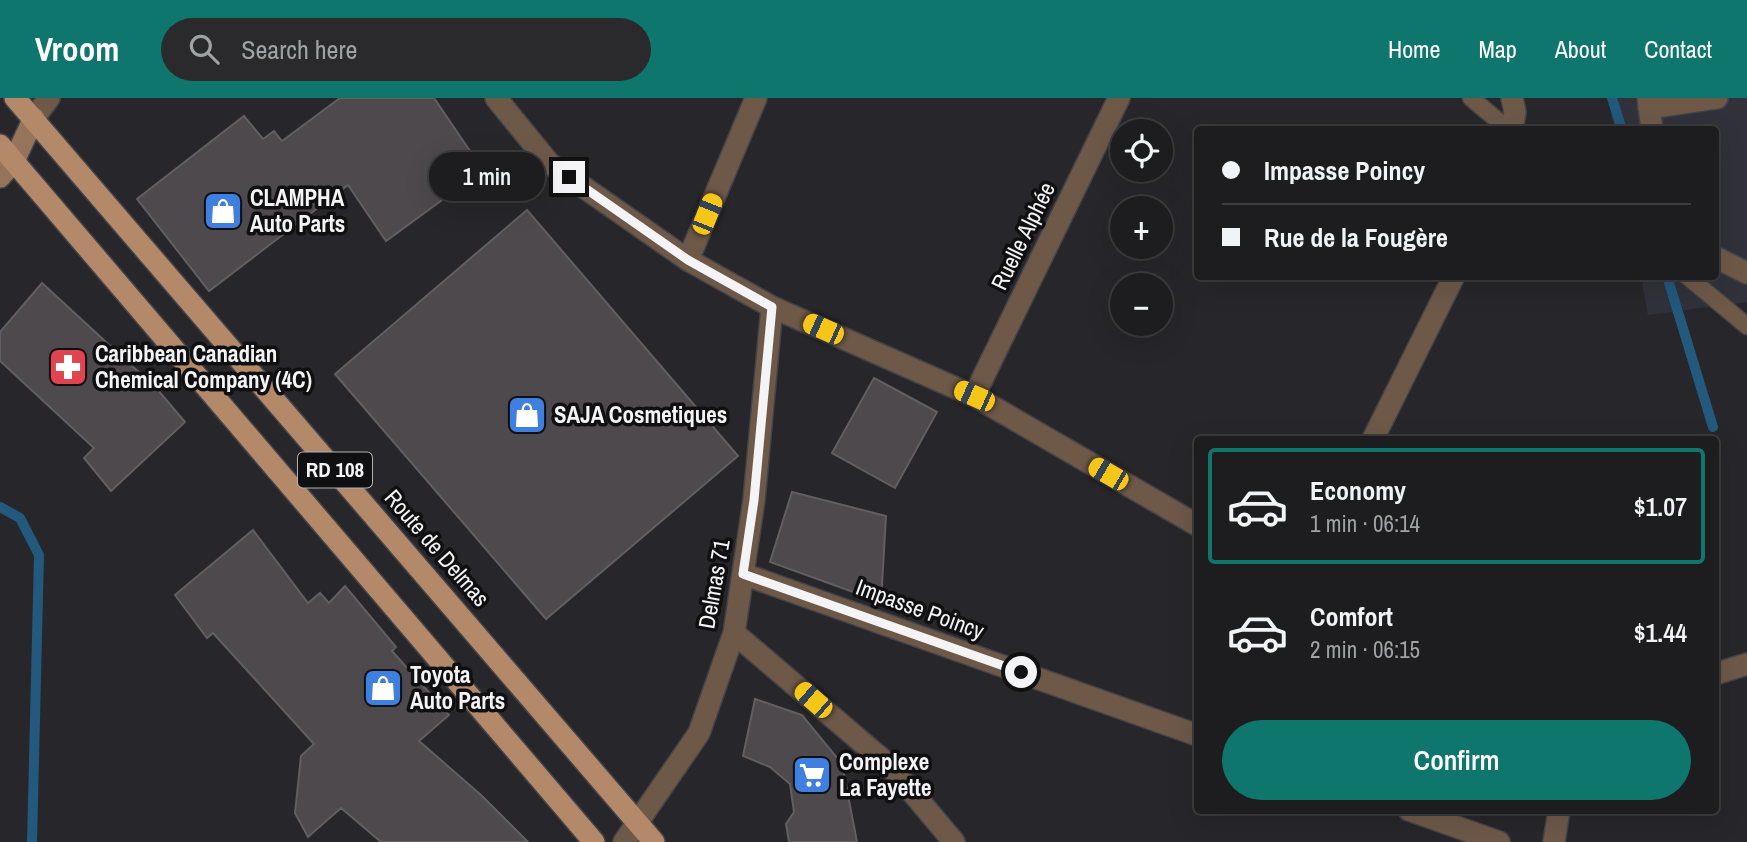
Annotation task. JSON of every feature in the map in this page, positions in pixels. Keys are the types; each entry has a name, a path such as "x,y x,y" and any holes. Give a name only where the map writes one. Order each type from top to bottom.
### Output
{"main road":[{"name":"Route de Delmas","path":"15,98 654,842"},
{"name":"RD 108","path":"4,161 594,842"}],"street":[{"path":"4,161 50,98"},
{"path":"496,98 549,163 688,260 772,307 974,396 1194,523"},
{"path":"688,260 756,98"},
{"name":"Ruelle Alphée","path":"974,396 1119,98"},
{"path":"1511,126 1515,112 1512,98"},
{"path":"1651,126 1648,103 1717,98"},
{"path":"1719,259 1747,273"},
{"path":"1374,436 1452,280"},
{"name":"Delmas 71","path":"624,842 699,733 734,633 754,500 772,307"},
{"name":"Impasse Poincy","path":"743,574 1194,734"},
{"path":"734,633 891,767 954,842"},
{"path":"1719,673 1747,664"},
{"path":"1420,814 1499,842"},
{"path":"1554,842 1558,814"}],"lane":[{"path":"1471,98 1505,126"},
{"path":"1692,280 1747,326"}],"shaded area":[{"path":"1608,98 1747,98 1747,302 1648,315 1642,280 1719,280 1719,126 1613,126"}],"building":[{"path":"340,98 434,98 483,170 386,241 348,185 209,291 137,199 244,116 263,139 274,131 282,141"},
{"path":"527,210 738,456 546,619 335,374"},
{"path":"42,283 157,389 185,422 111,491 84,458 94,448 0,361 0,332"},
{"path":"874,378 937,412 895,488 832,453"},
{"path":"792,492 886,516 881,602 770,562"},
{"path":"253,530 308,603 320,593 329,603 345,586 396,647 392,651 449,715 419,741 481,795 528,842 381,842 341,808 308,837 295,813 301,756 314,744 213,633 207,638 175,595"},
{"name":"Complexe La Fayette","path":"755,699 802,715 842,764 857,842 789,842 786,824 794,812 790,784 770,767 743,756"}],"waterway":[{"path":"1612,98 1621,126"},
{"path":"1668,280 1713,427"},
{"path":"0,507 20,518 39,555 32,842"}],"place":[{"name":"CLAMPHA Auto Parts","path":"223,211"},
{"name":"Caribbean Canadian Chemical Company (4C)","path":"68,367"},
{"name":"SAJA Cosmetiques","path":"527,415"},
{"name":"Toyota Auto Parts","path":"383,688"},
{"name":"Complexe La Fayette","path":"812,775"}],"route":[{"path":"569,177 688,260 772,307 754,500 743,574 1021,672"}]}
